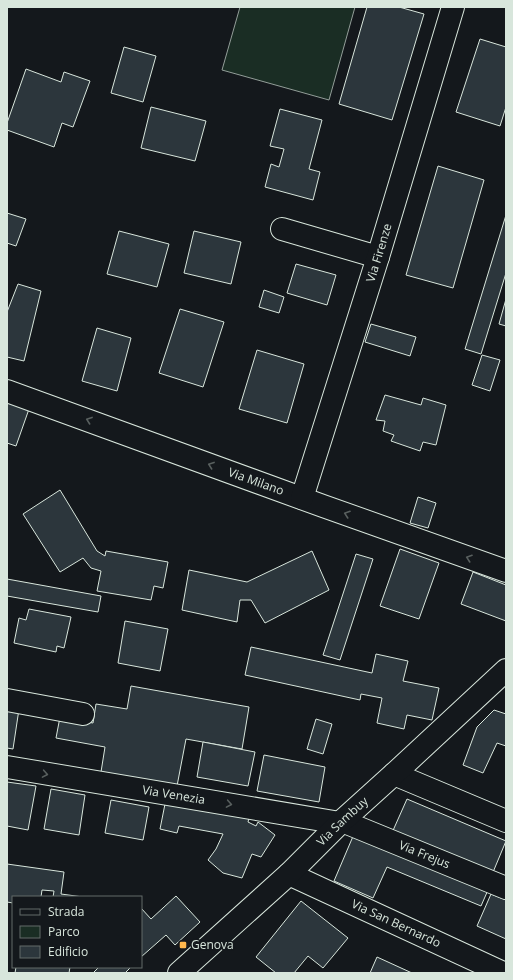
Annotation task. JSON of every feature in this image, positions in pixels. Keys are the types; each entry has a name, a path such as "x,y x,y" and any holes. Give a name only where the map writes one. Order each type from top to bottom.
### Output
{"street":[{"name":"Via Firenze","path":"302,498 378,257 453,7"},
{"path":"282,229 378,257"},
{"name":"Via Milano","path":"7,391 506,571"},
{"name":"Via Sambuy","path":"179,973 289,874 341,822 506,670"},
{"path":"7,700 84,714"},
{"name":"Via Venezia","path":"7,767 341,822"},
{"path":"394,774 506,821"},
{"name":"Via Frejus","path":"341,822 506,888"},
{"name":"Via San Bernardo","path":"289,874 503,973"}],"green space":[{"path":"240,7 355,7 329,100 222,70"}],"building":[{"path":"367,7 399,7 424,14 392,120 339,104"},
{"path":"480,39 506,47 506,107 500,126 456,112"},
{"path":"124,47 156,56 143,102 111,93"},
{"path":"26,69 61,82 64,72 90,81 73,127 62,123 54,147 7,130 7,123"},
{"path":"151,107 206,121 195,161 141,148"},
{"path":"280,109 322,120 309,169 320,172 313,200 265,187 271,164 279,167 284,149 270,146"},
{"path":"438,166 484,180 453,288 406,275"},
{"path":"7,213 26,219 16,246 7,243"},
{"path":"506,215 506,273 481,354 465,349"},
{"path":"119,231 169,244 157,287 107,274"},
{"path":"194,231 241,242 231,284 184,273"},
{"path":"296,264 336,275 327,305 287,293"},
{"path":"18,284 41,291 24,361 7,357 7,312"},
{"path":"264,290 284,297 279,313 259,307"},
{"path":"506,299 506,326 499,324"},
{"path":"180,309 224,322 203,387 159,373"},
{"path":"371,324 416,337 410,356 365,342"},
{"path":"97,328 131,338 117,391 82,381"},
{"path":"257,350 304,364 287,423 239,409"},
{"path":"482,355 500,360 490,391 472,385"},
{"path":"385,395 421,405 423,398 446,405 436,445 423,442 420,451 391,441 394,435 383,431 385,421 376,420"},
{"path":"7,401 29,409 16,446 7,443"},
{"path":"60,490 97,551 105,556 106,551 168,562 163,588 154,586 151,600 97,591 101,571 91,568 83,558 60,572 23,514"},
{"path":"418,497 436,503 428,528 410,523"},
{"path":"400,549 439,563 419,619 380,606"},
{"path":"312,551 329,590 265,623 251,600 240,600 237,622 182,610 189,570 247,582"},
{"path":"356,554 373,559 340,660 323,655"},
{"path":"473,572 506,585 506,621 461,604"},
{"path":"7,579 101,596 98,612 7,596"},
{"path":"29,609 71,617 64,648 57,646 56,652 14,643 19,618 26,620"},
{"path":"125,621 168,629 160,671 118,663"},
{"path":"251,647 372,673 376,654 408,661 403,681 439,688 432,720 407,715 404,729 377,723 382,698 361,694 360,700 245,675"},
{"path":"131,686 249,707 242,749 186,739 177,786 101,772 105,747 56,738 60,717 93,723 96,704 127,709"},
{"path":"7,707 19,709 13,749 7,748"},
{"path":"494,710 506,714 506,746 497,743 483,773 463,765 477,727"},
{"path":"316,719 332,724 323,754 307,749"},
{"path":"203,742 255,752 248,786 197,777"},
{"path":"264,755 325,767 319,802 257,791"},
{"path":"7,782 36,786 28,830 7,826"},
{"path":"51,789 85,795 79,835 44,829"},
{"path":"407,799 506,841 491,877 391,835"},
{"path":"111,800 149,807 143,840 105,833"},
{"path":"165,804 249,818 248,822 256,826 258,822 275,835 261,857 252,854 242,878 223,873 208,860 216,849 223,834 179,826 177,833 160,829"},
{"path":"354,834 488,890 481,906 387,867 373,898 334,881"},
{"path":"7,864 64,872 61,894 76,896 53,896 54,891 42,890 41,896 12,896 12,903 7,902"},
{"path":"491,894 506,900 506,939 477,926"},
{"path":"176,896 200,922 175,945 166,935 142,956 142,909 151,919"},
{"path":"301,901 348,938 323,968 308,956 294,973 276,973 256,957"},
{"path":"377,957 412,973 370,973"},
{"path":"16,968 70,968 69,973 15,973"},
{"path":"98,968 130,968 126,972 127,973 93,973"}],"place":[{"name":"Genova","path":"183,945"}]}
